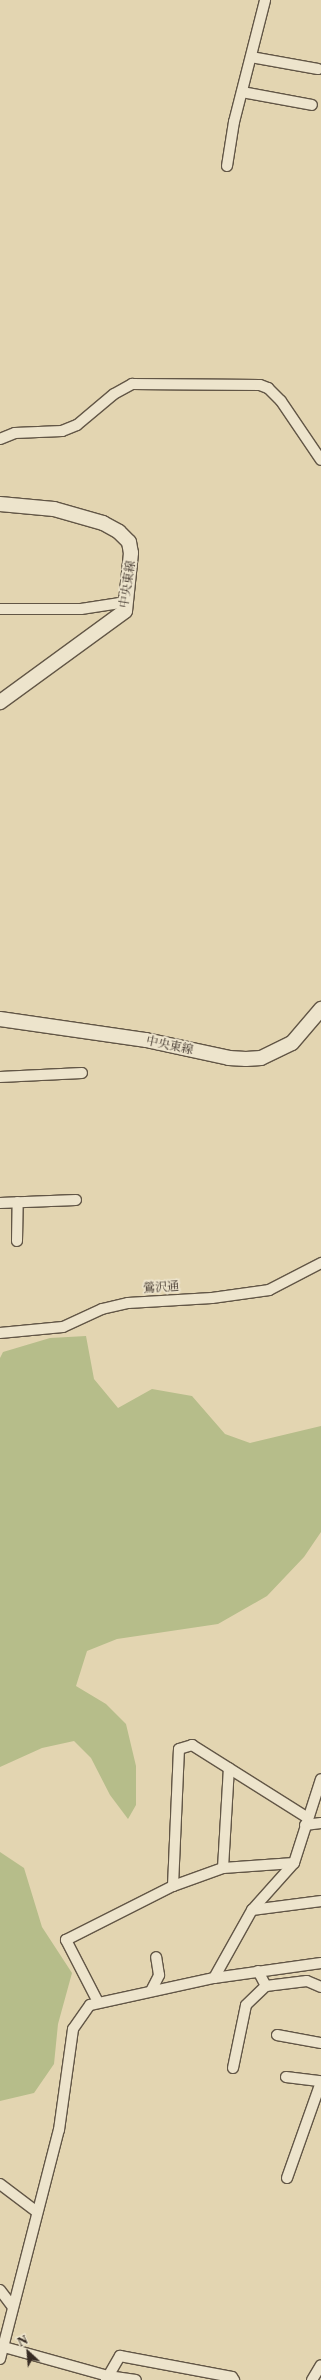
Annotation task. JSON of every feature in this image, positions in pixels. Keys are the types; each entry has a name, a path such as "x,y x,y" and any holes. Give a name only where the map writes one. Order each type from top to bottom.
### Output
{"main road":[{"name":"中央東線","path":"0,504 54,509 103,523 119,532 128,542 132,552 126,602 123,614 0,702"},
{"name":"中央東線","path":"0,1018 146,1040 229,1058 246,1059 261,1058 292,1044 321,1009"}],"street":[{"path":"227,166 242,92 265,0"},
{"path":"251,57 318,69"},
{"path":"242,92 312,105"},
{"path":"0,439 15,432 62,431 77,425 114,394 132,384 260,385 268,388 281,401 321,460"},
{"path":"0,610 81,609 126,602"},
{"path":"0,1077 82,1073"},
{"path":"0,1202 76,1200"},
{"path":"17,1241 18,1202"},
{"name":"鶯沢通","path":"0,1333 63,1326 102,1309 128,1303 212,1298 268,1290 321,1263"},
{"path":"173,1886 179,1749 192,1746 229,1768 306,1821 321,1823"},
{"path":"223,1868 229,1768"},
{"path":"214,1978 252,1910 294,1863 306,1821 321,1778"},
{"path":"98,2002 66,1940 173,1886 223,1868 294,1863"},
{"path":"252,1910 321,1901"},
{"path":"151,1991 159,1975 156,1957"},
{"path":"0,2359 4,2347 12,2306 59,2130 73,2029 90,2005 98,2002 214,1978 321,1963"},
{"path":"258,1971 266,1986"},
{"path":"234,2068 246,2005 266,1986 307,1981 321,1986"},
{"path":"277,2035 321,2043"},
{"path":"286,2077 321,2082 287,2178"},
{"path":"0,2184 37,2212"},
{"path":"0,2290 12,2306"},
{"path":"4,2347 107,2378 136,2380"},
{"path":"107,2378 120,2356 232,2377 234,2380"},
{"path":"312,2380 321,2365"}],"green space":[{"path":"86,1336 94,1379 118,1408 152,1389 192,1396 225,1434 250,1443 321,1426 321,1532 304,1557 267,1596 218,1624 117,1639 87,1651 76,1686 106,1704 126,1724 136,1766 136,1805 128,1819 110,1795 91,1758 74,1741 42,1748 0,1767 0,1358 3,1352 50,1338"},
{"path":"0,1852 24,1868 42,1927 72,1973 58,2024 54,2064 34,2093 0,2101"}]}
